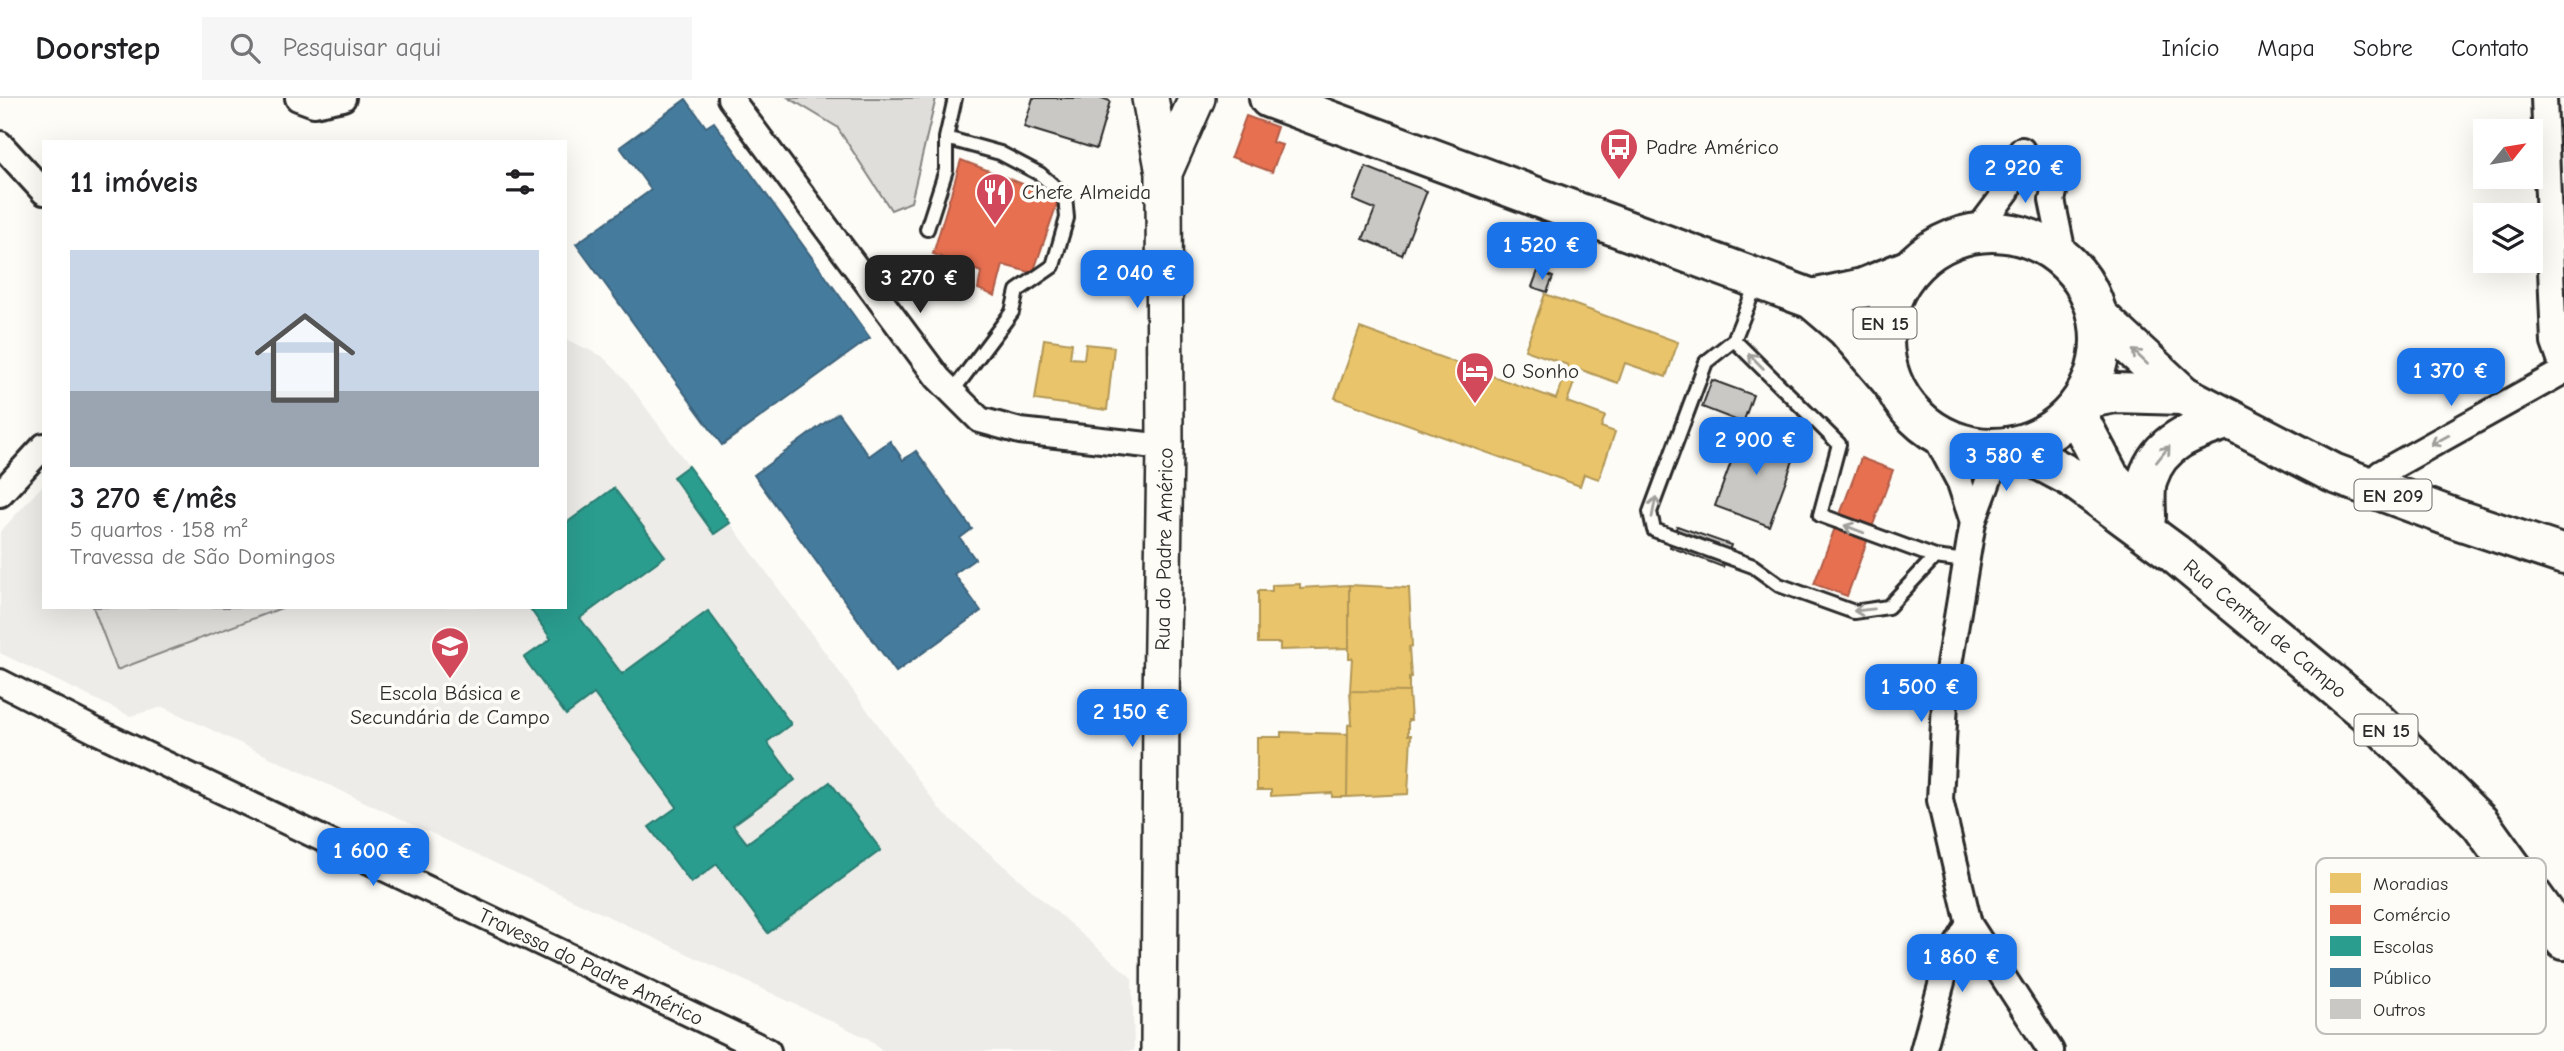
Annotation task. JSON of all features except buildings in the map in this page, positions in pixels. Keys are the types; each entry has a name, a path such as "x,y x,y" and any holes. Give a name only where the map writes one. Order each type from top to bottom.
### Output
{"main road":[{"name":"EN 15","path":"1269,98 1812,299 1846,328 1892,382 1908,409 1932,430 1953,442 1976,447 2007,448 2037,439 2057,428 2079,405 2093,380 2099,360 2099,317 2092,296 2080,275 2049,247 2014,233 1994,231 1976,232 1951,239 1928,251 1910,269 1893,294 1885,323 1884,353 1892,382"},
{"name":"EN 15","path":"1812,299 1863,288 1910,269"},
{"name":"EN 209","path":"2099,317 2183,395 2333,473 2459,520 2564,555"},
{"name":"EN 209","path":"2079,405 2115,393 2183,395"},
{"name":"EN 15","path":"2079,405 2109,476 2174,553"},
{"path":"2146,517 2147,479 2163,450 2189,432 2229,419"},
{"name":"Rua Central de Campo","path":"2007,448 2071,477 2174,553 2372,717 2480,823 2505,858"},
{"name":"Rua Central de Campo","path":"2546,915 2564,940"}],"street":[{"path":"298,98 314,104 344,98"},
{"path":"730,98 938,378 981,420 1020,431 1166,447"},
{"name":"Rua do Padre Américo","path":"1150,98 1164,173 1166,447 1159,1051"},
{"name":"Rua do Padre Américo","path":"1164,173 1197,98"},
{"path":"2368,486 2381,473 2564,371 2554,343 2544,98"},
{"path":"0,144 42,190"},
{"path":"1976,232 2007,191 2022,150"},
{"path":"2060,168 2052,200 2064,258"},
{"path":"1932,430 1960,483 1973,522"},
{"path":"0,494 42,448"},
{"path":"2007,448 1973,522 1946,683 1940,800 1969,924 2051,1051"},
{"name":"Travessa do Padre Américo","path":"0,682 96,731 768,1051"},
{"path":"1923,1051 1948,960 1969,924"}],"lane":[{"path":"927,229 946,170 946,138 955,98"},
{"path":"946,138 1000,153 1040,174 1065,196 1067,218 1053,266 1017,290 1012,312 952,392"},
{"path":"1759,279 1734,340 1706,362 1650,512 1654,530 1753,566 1779,585 1854,612 1888,607 1935,557"},
{"path":"1734,340 1839,444 1821,515 1935,557 1966,561"}],"shaded area":[{"path":"789,98 936,98 911,202 891,210 837,127"},
{"name":"Escola Básica e Secundária de Campo","path":"567,340 602,356 625,379 941,811 1132,978 1134,1051 882,1051 869,1039 163,707 130,716 0,653 0,532 42,486 42,609 567,609"},
{"path":"94,609 279,609 117,670"}],"place":[{"name":"Padre Américo","path":"1619,181"},
{"name":"Chefe Almeida","path":"995,226"},
{"name":"O Sonho","path":"1475,405"},
{"name":"Escola Básica e Secundária de Campo","path":"450,680"}]}
